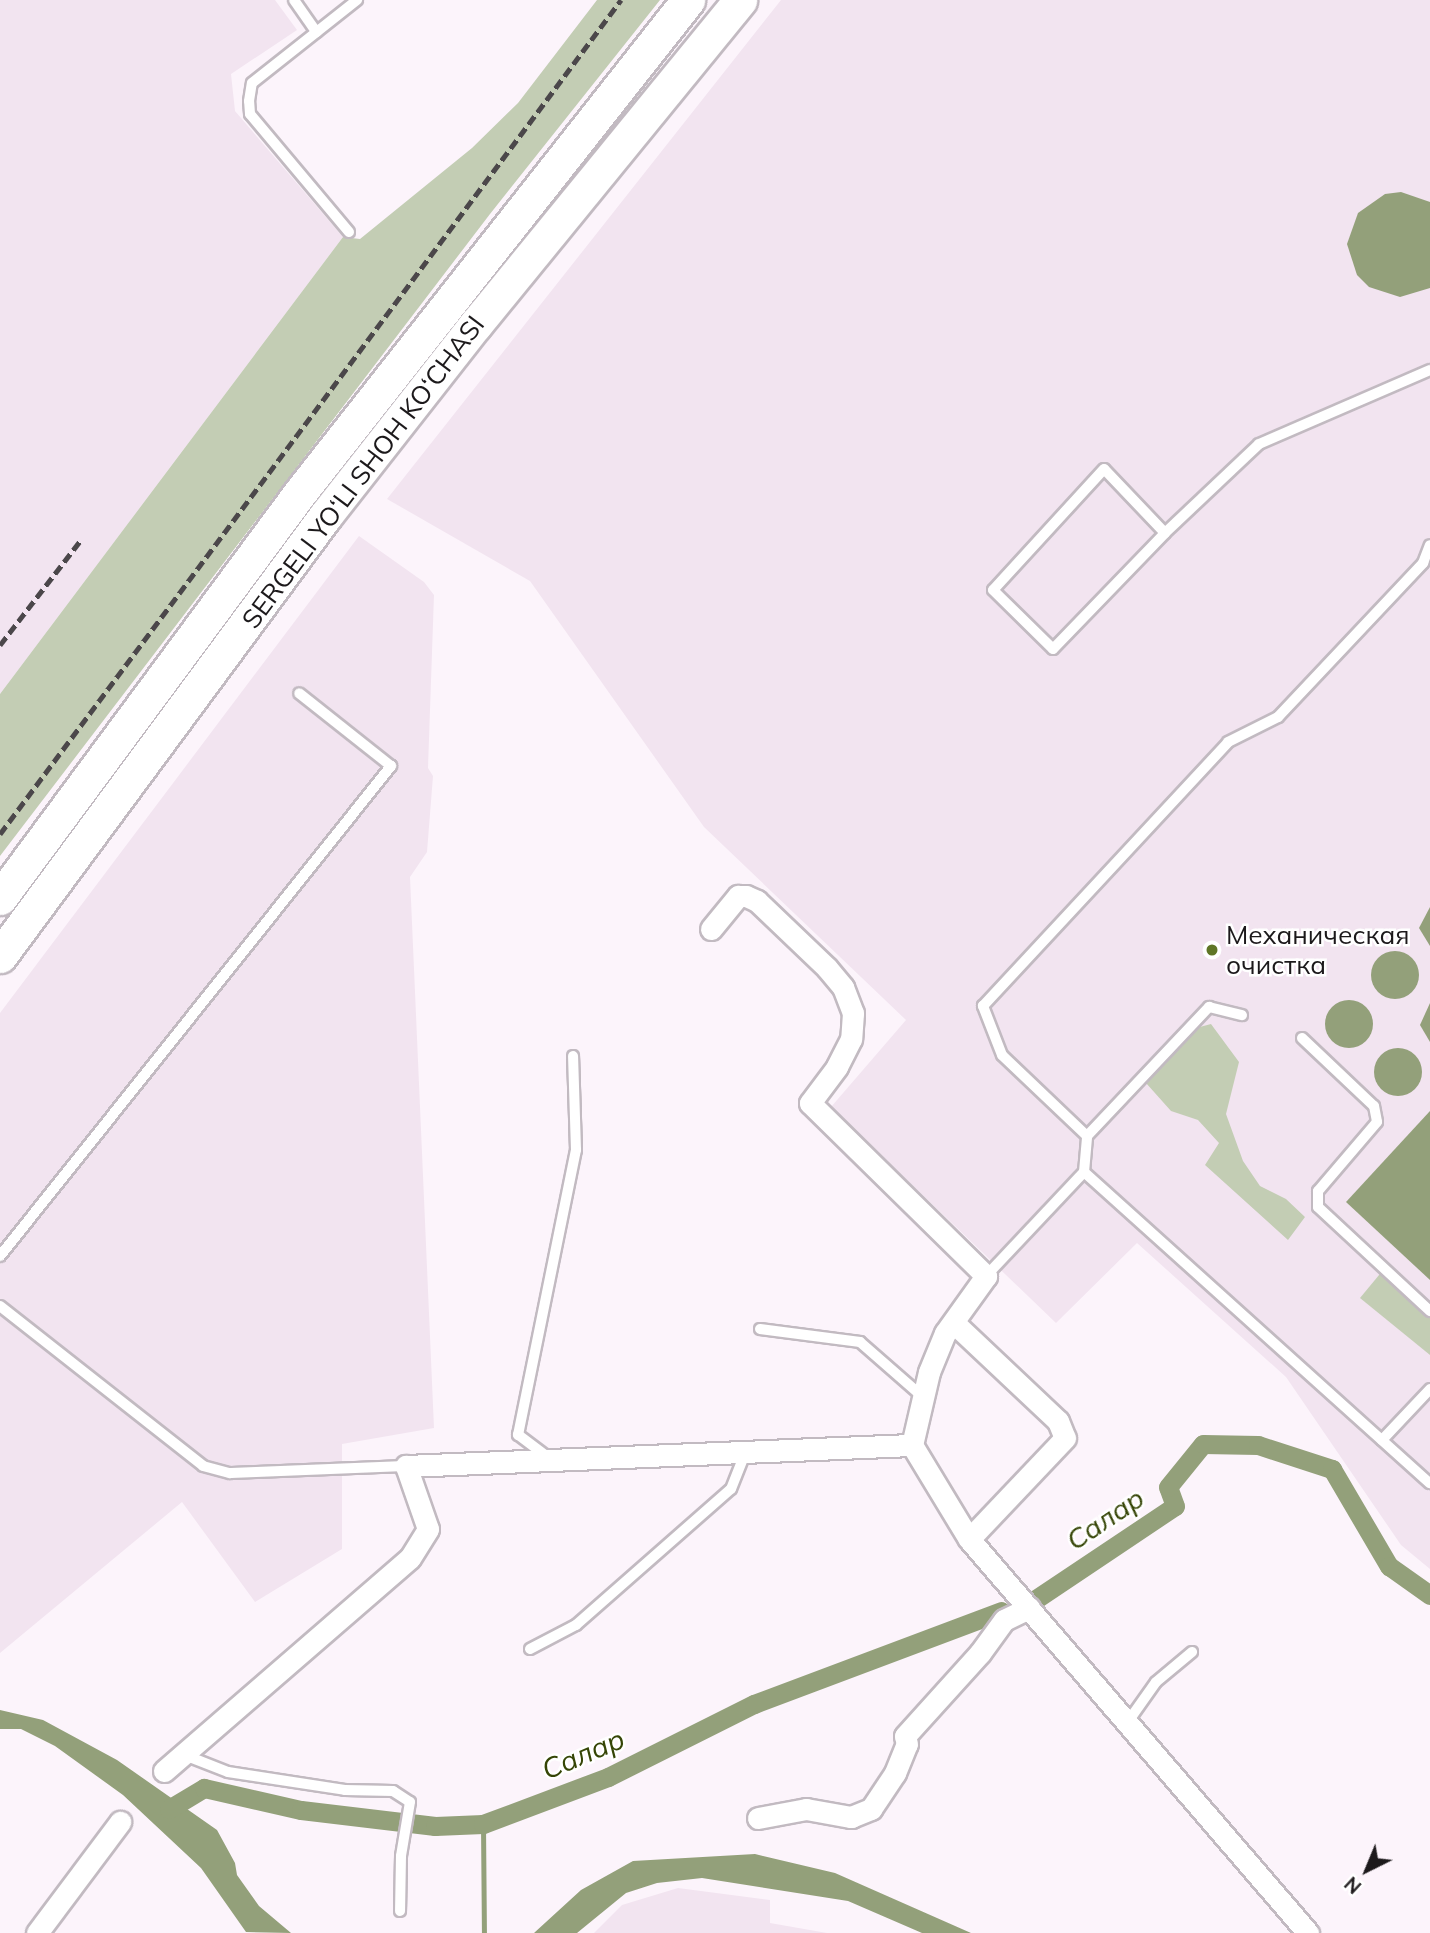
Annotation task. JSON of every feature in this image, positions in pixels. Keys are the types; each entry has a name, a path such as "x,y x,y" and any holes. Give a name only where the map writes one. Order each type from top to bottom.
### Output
{"main road":[{"name":"SERGELI YO‘LI SHOH KO‘CHASI","path":"0,898 299,494 688,0"},
{"name":"SERGELI YO‘LI SHOH KO‘CHASI","path":"0,956 326,515 475,324 740,0"}],"street":[{"path":"711,929 738,897 757,901 843,987 853,1013 851,1039 837,1067 810,1103 986,1276 945,1333 922,1396 912,1444 969,1539 1308,1933"},
{"path":"954,1323 1058,1422 1065,1438 969,1539"},
{"path":"164,1771 415,1552 428,1529 406,1466 912,1444"},
{"path":"758,1818 806,1809 851,1817 871,1809 895,1773 907,1744 905,1736 980,1653 1004,1620 1029,1608"},
{"path":"37,1933 120,1822"}],"lane":[{"path":"294,0 316,32"},
{"path":"349,232 250,114 252,83 357,0"},
{"path":"1164,533 1104,469 993,590 1053,649 1164,533 1259,444 1430,370"},
{"path":"1087,1136 1002,1055 984,1006 1228,741 1278,718 1423,564 1430,545"},
{"path":"0,1256 391,766 299,693"},
{"path":"986,1276 1084,1171 1087,1136 1209,1007 1242,1015"},
{"path":"1302,1038 1374,1106 1377,1122 1318,1191 1318,1207 1430,1311"},
{"path":"551,1460 518,1435 576,1150 573,1056"},
{"path":"1084,1171 1430,1483"},
{"path":"0,1306 203,1466 230,1473 406,1466"},
{"path":"760,1329 860,1342 922,1396"},
{"path":"1382,1440 1430,1389"},
{"path":"530,1650 576,1625 732,1489 746,1451"},
{"path":"1127,1723 1156,1682 1192,1652"},
{"path":"182,1754 228,1772 345,1790 393,1791 410,1802 401,1856 400,1911"}],"shaded area":[{"path":"0,0 275,0 297,30 231,74 235,111 343,237 0,694"},
{"path":"597,0 660,0 490,214 0,856 0,694 343,237 360,239 472,148 518,103"},
{"path":"781,0 1430,0 1430,1569 1401,1545 1286,1377 1137,1243 1056,1323 831,1107 906,1020 704,827 530,581 387,499"},
{"path":"1401,192 1430,202 1430,288 1400,297 1369,287 1357,275 1347,244 1358,213 1385,194"},
{"path":"359,536 424,582 434,595 428,768 433,776 427,852 410,877 434,1428 342,1444 342,1549 255,1602 182,1502 0,1653 0,1013"},
{"path":"1430,907 1430,946 1419,928"},
{"path":"1395,951 1412,958 1419,975 1412,992 1395,999 1378,992 1371,975 1378,958"},
{"path":"1349,1000 1366,1007 1373,1024 1366,1041 1349,1048 1332,1041 1325,1024 1332,1007"},
{"path":"1430,1003 1430,1042 1420,1025"},
{"path":"1211,1024 1239,1062 1226,1114 1243,1161 1260,1186 1286,1199 1305,1217 1288,1240 1205,1165 1219,1143 1198,1120 1171,1111 1146,1083 1196,1028"},
{"path":"1398,1048 1415,1055 1422,1072 1415,1089 1398,1096 1381,1089 1374,1072 1381,1055"},
{"path":"1430,1111 1430,1280 1346,1202"},
{"path":"1384,1269 1430,1316 1430,1355 1360,1298"},
{"path":"0,1710 43,1720 117,1760 217,1830 235,1863 237,1875 259,1906 291,1933 246,1932 201,1868 123,1795 55,1746 21,1729 0,1729"},
{"path":"755,1854 835,1873 971,1933 922,1933 848,1901 702,1878 657,1883 626,1893 577,1933 534,1933 581,1890 633,1861"},
{"path":"678,1888 770,1900 770,1923 827,1933 594,1933 622,1905"}],"waterway":[{"name":"Салар","path":"1036,1599 1175,1506 1168,1487 1203,1444 1258,1445 1332,1469 1389,1566 1430,1595"},
{"name":"Салар","path":"169,1809 204,1788 301,1810 435,1826 483,1824 608,1777 754,1704 1001,1611"},
{"path":"483,1824 484,1933"}],"railway":[{"path":"0,834 621,0"},
{"path":"0,645 81,540"}],"place":[{"name":"Механическая очистка","path":"1212,950"}]}
